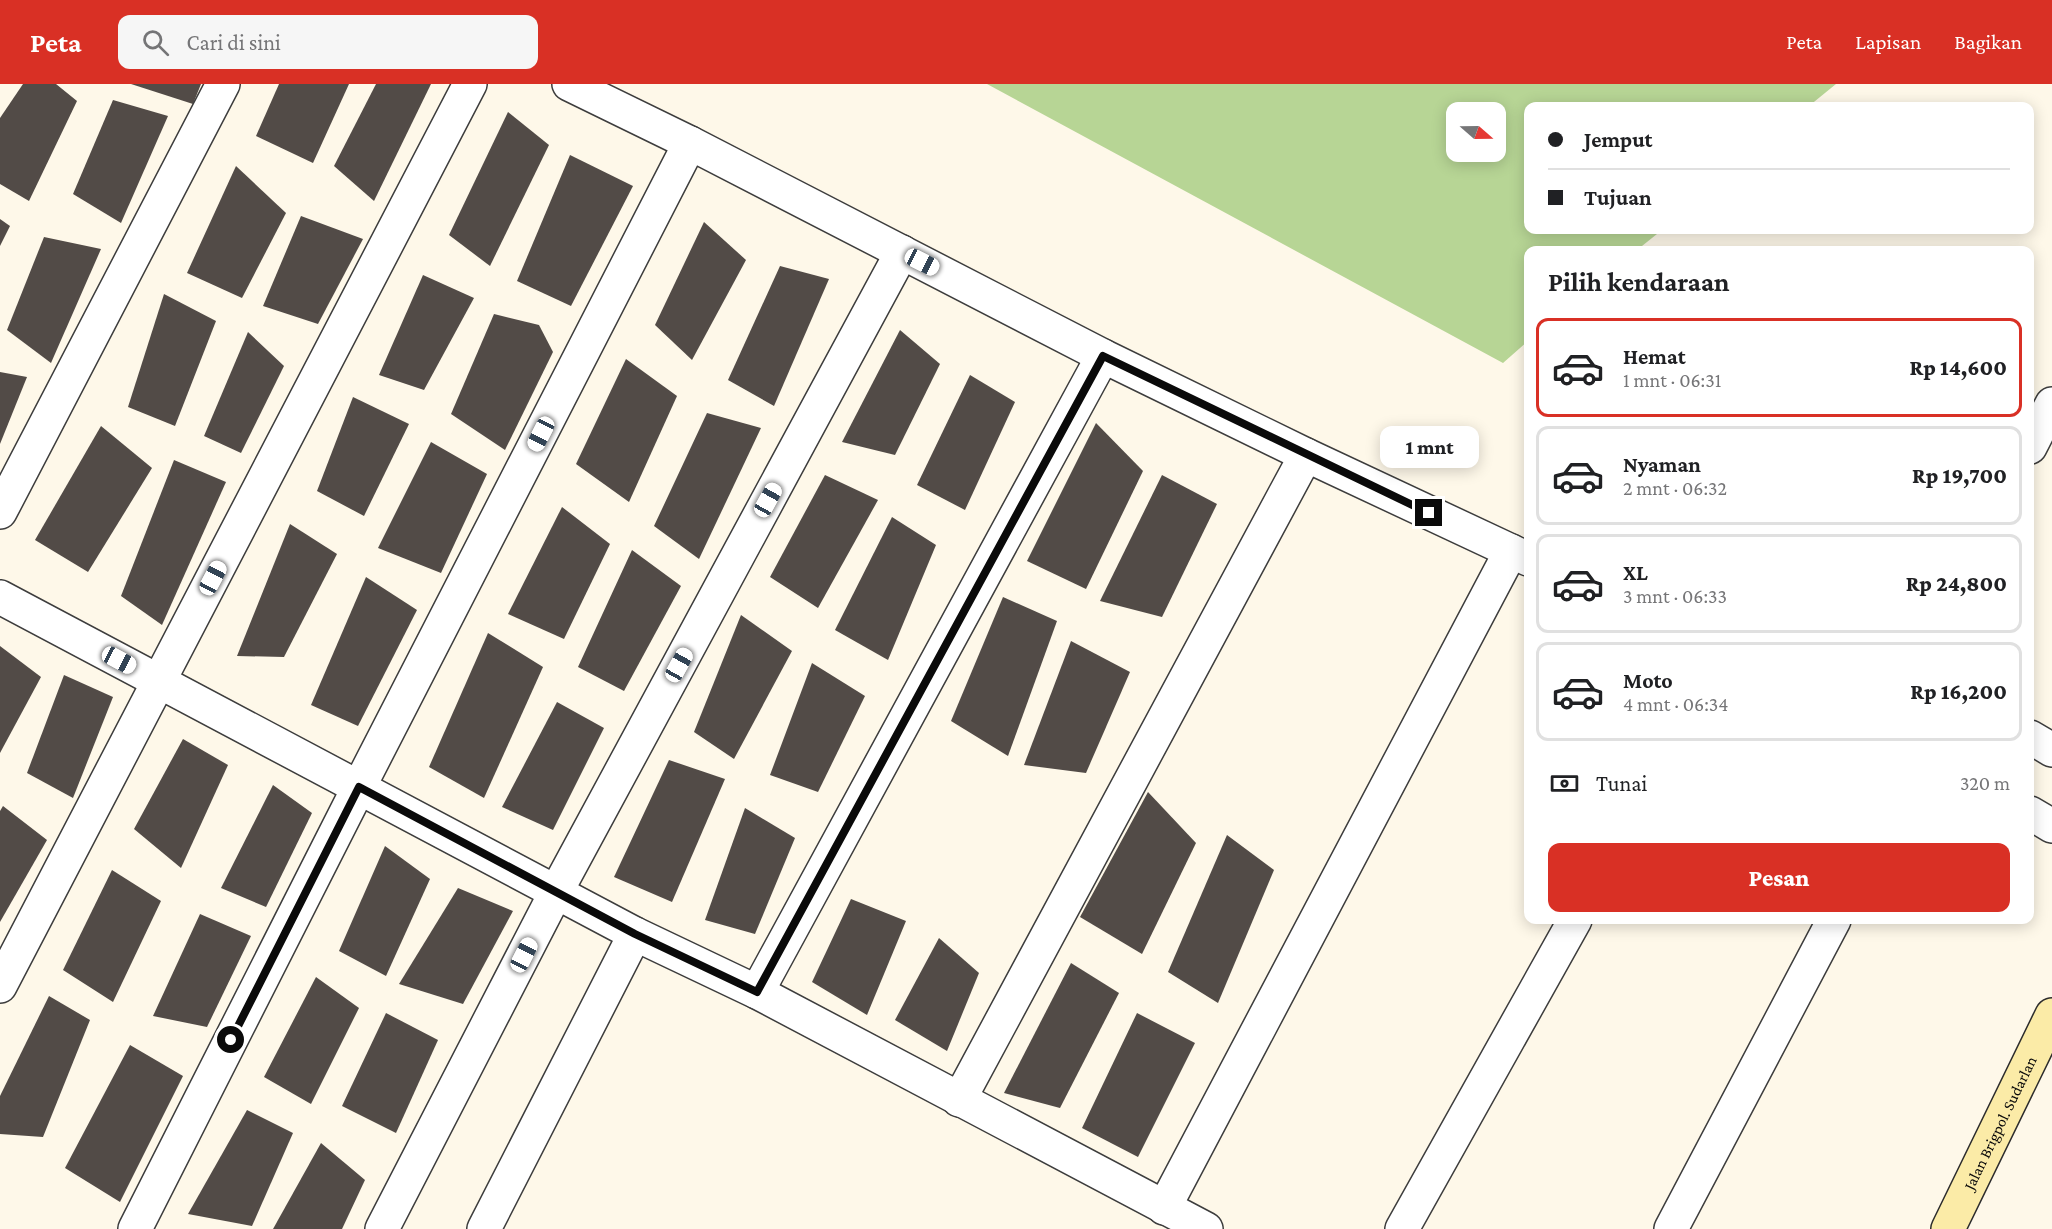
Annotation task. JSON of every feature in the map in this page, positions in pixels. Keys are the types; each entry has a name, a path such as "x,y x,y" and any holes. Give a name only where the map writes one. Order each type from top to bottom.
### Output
{"main road":[{"name":"Jalan Brigpol. Sudarlan","path":"1948,1229 2052,1015"}],"street":[{"path":"0,512 223,84"},
{"path":"0,986 470,84"},
{"path":"570,84 690,143 1103,356 1306,455 1520,555 1164,1208"},
{"path":"135,1229 690,143"},
{"path":"382,1229 556,892 902,252"},
{"path":"757,992 1103,356"},
{"path":"2034,439 2052,405"},
{"path":"960,1100 1306,455"},
{"path":"0,597 635,934 757,992 1206,1229"},
{"path":"2034,739 2052,750"},
{"path":"2034,815 2052,826"},
{"path":"1401,1229 1573,924"},
{"path":"1671,1229 1832,924"},
{"path":"484,1229 635,934"}],"green space":[{"path":"987,84 1836,84 1814,102 1524,102 1524,234 1657,234 1642,246 1524,246 1524,345 1503,363"}],"building":[{"path":"23,84 56,84 77,101 29,201 0,184 0,118"},
{"path":"131,84 201,84 193,104"},
{"path":"279,84 349,84 313,163 256,136"},
{"path":"376,84 431,84 374,201 334,166"},
{"path":"113,100 168,116 121,223 73,194"},
{"path":"508,112 549,145 490,266 449,235"},
{"path":"570,155 633,186 571,306 517,281"},
{"path":"236,166 286,213 242,298 187,273"},
{"path":"301,216 363,239 318,324 263,306"},
{"path":"0,219 10,226 0,246"},
{"path":"704,222 746,260 692,360 655,325"},
{"path":"44,237 101,249 51,363 7,330"},
{"path":"780,266 829,279 774,406 728,380"},
{"path":"423,275 474,298 424,390 379,375"},
{"path":"164,294 216,321 175,426 128,407"},
{"path":"494,314 539,325 553,352 505,450 451,414"},
{"path":"900,330 940,364 895,455 842,442"},
{"path":"248,332 284,366 241,453 204,436"},
{"path":"626,359 677,396 629,502 576,464"},
{"path":"0,372 27,377 0,444"},
{"path":"970,375 1015,402 965,510 917,485"},
{"path":"353,397 409,424 364,516 317,491"},
{"path":"707,413 761,428 699,559 654,526"},
{"path":"1096,423 1143,471 1086,589 1027,561"},
{"path":"101,426 152,468 88,572 35,540"},
{"path":"431,442 487,474 441,573 378,548"},
{"path":"174,460 226,482 162,625 121,596"},
{"path":"825,475 878,500 818,608 770,577"},
{"path":"1162,475 1217,504 1162,617 1100,601"},
{"path":"562,507 610,544 564,639 508,614"},
{"path":"892,517 936,545 888,660 835,630"},
{"path":"290,524 337,554 284,657 237,656"},
{"path":"632,550 681,586 624,691 578,667"},
{"path":"366,577 417,610 358,726 311,705"},
{"path":"1003,597 1057,621 1008,756 951,721"},
{"path":"741,615 792,651 734,759 694,732"},
{"path":"488,633 543,667 484,798 429,767"},
{"path":"1071,641 1130,672 1086,773 1024,765"},
{"path":"0,646 41,677 0,753"},
{"path":"812,663 865,696 818,792 770,775"},
{"path":"64,675 113,697 73,798 27,773"},
{"path":"557,702 604,728 553,830 502,807"},
{"path":"183,739 228,765 181,868 134,829"},
{"path":"669,760 725,779 672,902 614,877"},
{"path":"273,785 312,813 266,907 221,888"},
{"path":"1148,792 1196,843 1142,954 1080,917"},
{"path":"3,806 47,840 0,922 0,811"},
{"path":"745,808 795,838 755,934 705,920"},
{"path":"1227,835 1274,870 1218,1003 1168,972"},
{"path":"385,846 430,879 386,976 339,951"},
{"path":"112,870 161,901 113,1002 63,970"},
{"path":"458,888 513,911 463,1004 399,984"},
{"path":"851,899 906,921 867,1015 812,982"},
{"path":"200,914 251,936 207,1027 153,1016"},
{"path":"939,938 979,973 947,1051 895,1020"},
{"path":"1071,963 1119,993 1060,1108 1004,1093"},
{"path":"316,977 359,1008 311,1104 264,1077"},
{"path":"49,996 90,1020 43,1137 0,1134 0,1096"},
{"path":"386,1013 438,1040 396,1133 342,1106"},
{"path":"1137,1013 1195,1043 1138,1157 1082,1128"},
{"path":"130,1045 183,1076 120,1202 65,1168"},
{"path":"247,1110 293,1133 252,1226 188,1214"},
{"path":"321,1143 365,1180 342,1229 273,1229"}],"route":[{"path":"231,1040 359,787 635,934 757,992 1103,356 1429,513"}]}
